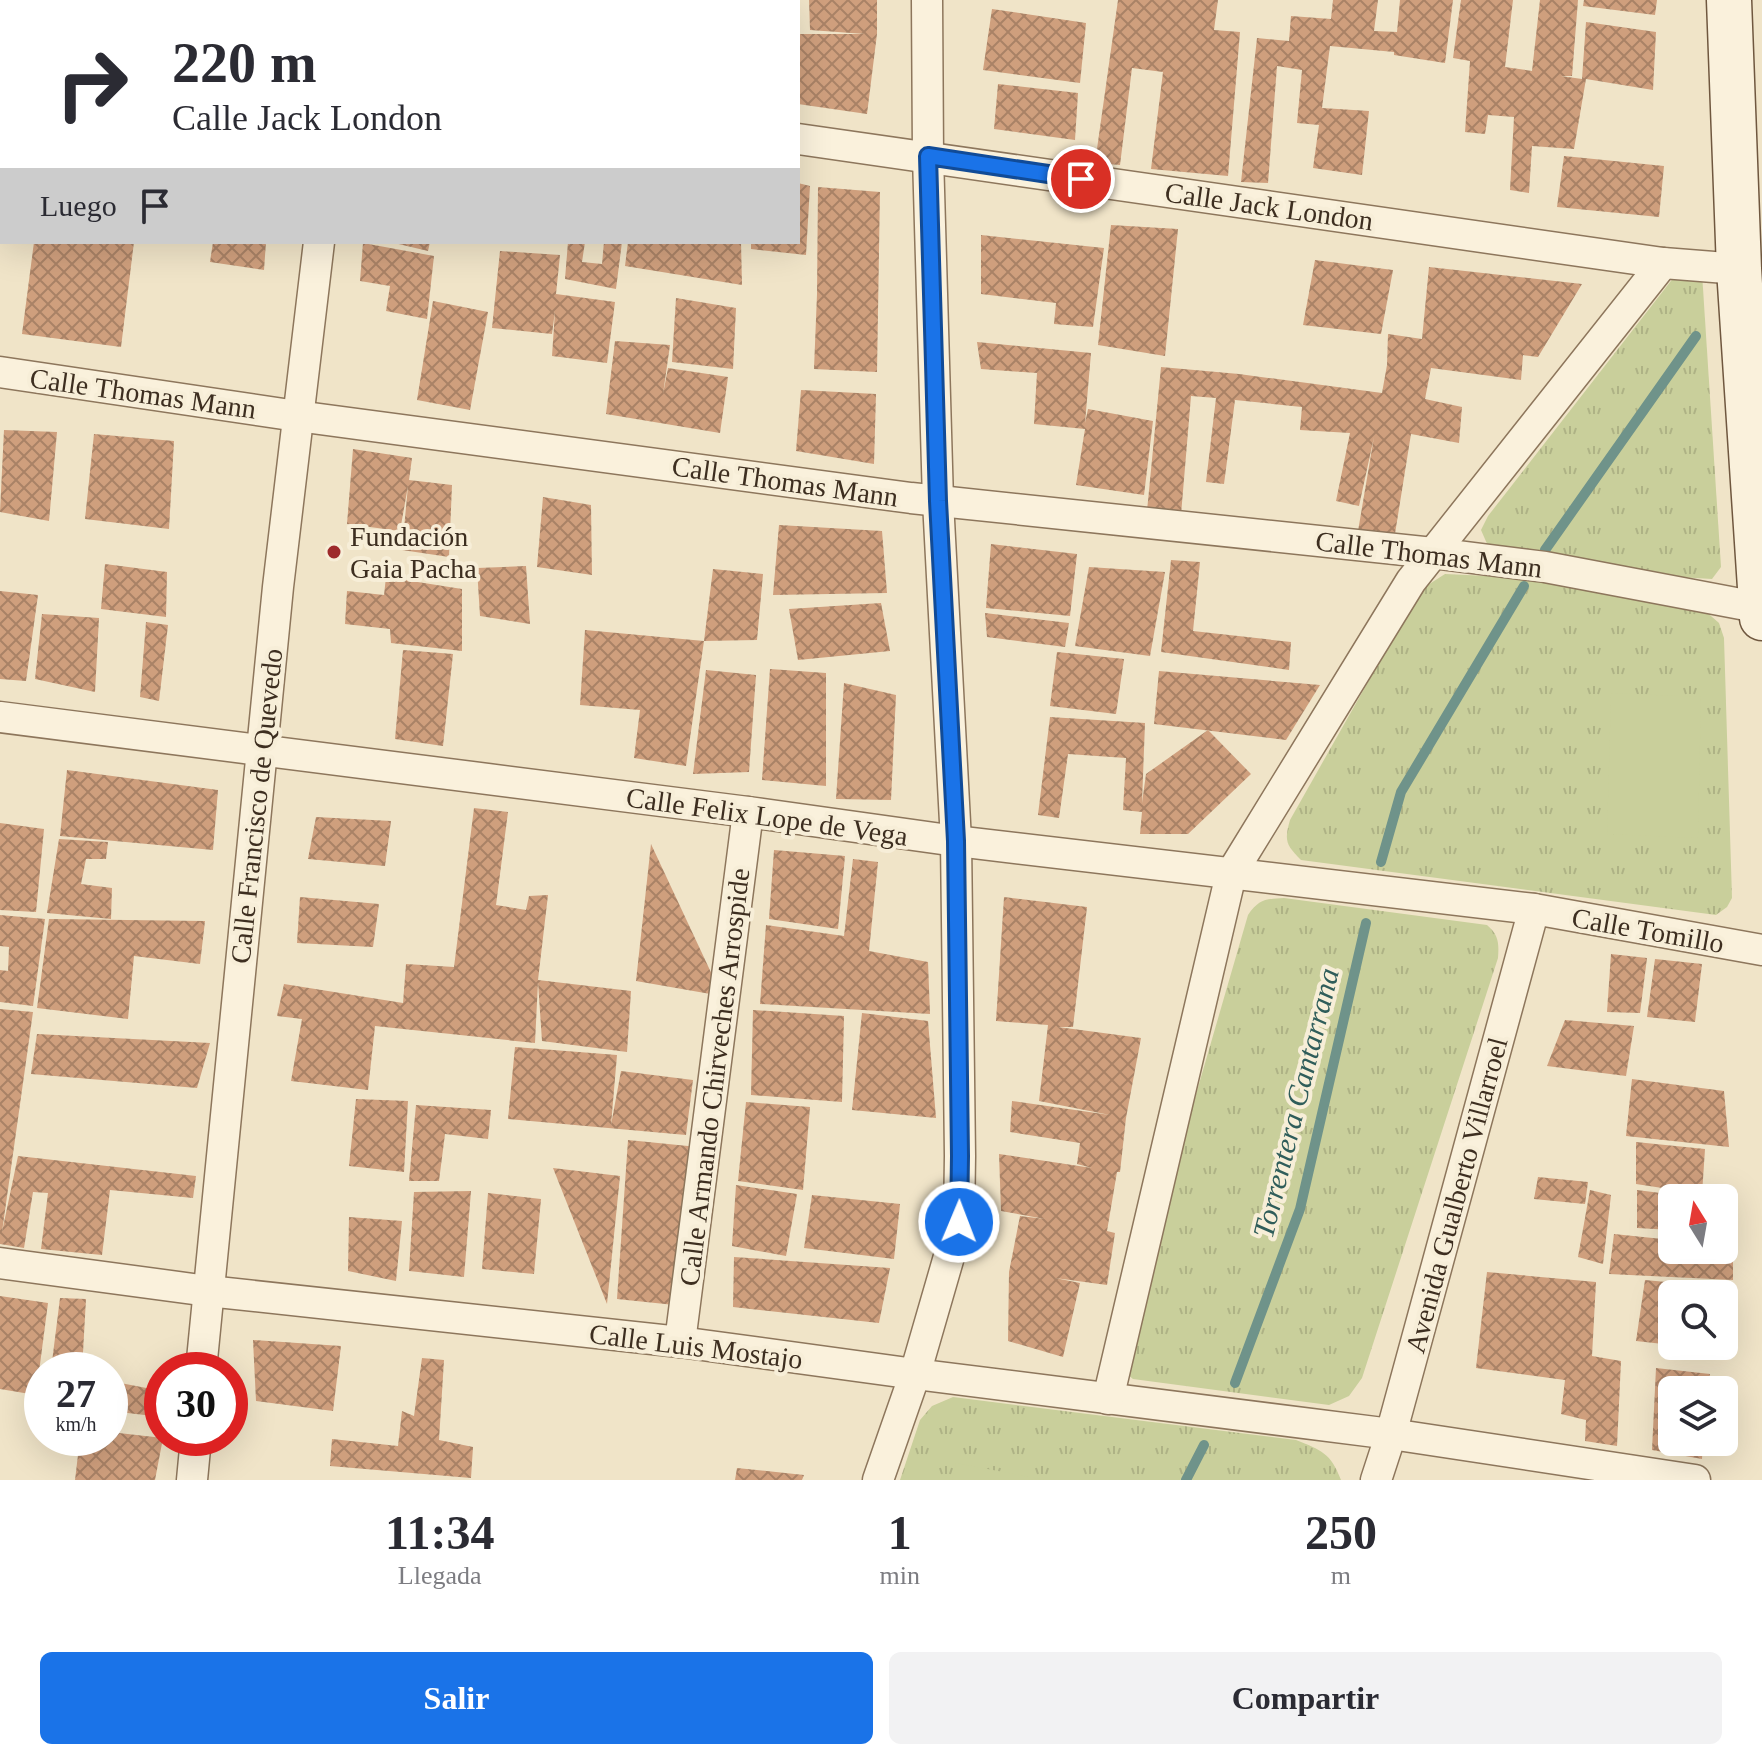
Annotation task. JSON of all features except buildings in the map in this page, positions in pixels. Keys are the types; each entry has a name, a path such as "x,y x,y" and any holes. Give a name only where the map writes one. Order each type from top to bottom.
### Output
{"main road":[{"path":"1729,0 1739,269 1762,618"}],"street":[{"path":"878,1480 915,1374 959,1222 956,841 938,501 928,156 927,0"},
{"name":"Calle Jack London","path":"800,139 1663,263 1739,269"},
{"name":"Calle Francisco de Quevedo","path":"203,1352 297,416 319,244"},
{"path":"1108,1399 1231,874 1411,581 1663,263"},
{"name":"Calle Thomas Mann","path":"0,372 297,416 938,501 1761,589"},
{"name":"Calle Felix Lope de Vega","path":"0,717 956,841 1534,909"},
{"name":"Calle Armando Chirveches Arrospide","path":"680,1342 748,812"},
{"name":"Calle Tomillo","path":"1534,909 1762,950"},
{"name":"Avenida Gualberto Villarroel","path":"1376,1480 1534,909"},
{"name":"Calle Luis Mostajo","path":"0,1263 208,1291 680,1342 1391,1434 1695,1480"},
{"path":"192,1480 194,1456"}],"green space":[{"path":"1681,268 1702,273 1721,567 1712,579 1678,577 1488,546 1481,530 1488,516"},
{"path":"1445,574 1530,578 1703,609 1719,623 1724,638 1732,898 1727,907 1716,915 1301,860 1292,850 1287,838 1290,820 1420,590"},
{"path":"1611,693 1701,697 1698,838 1607,834"},
{"path":"1284,898 1487,925 1494,932 1498,944 1498,958 1362,1378 1349,1396 1329,1405 1133,1379 1122,1370 1121,1353 1248,915 1263,901"},
{"path":"953,1397 1296,1440 1324,1454 1341,1480 900,1480 920,1420 932,1406"},
{"path":"956,1463 1045,1480 952,1480"}],"waterway":[{"name":"Torrentera Cantarrana","path":"1545,550 1696,336"},
{"name":"Torrentera Cantarrana","path":"1381,862 1401,792 1524,586"},
{"name":"Torrentera Cantarrana","path":"1235,1383 1300,1209 1366,923"},
{"name":"Torrentera Cantarrana","path":"1186,1480 1204,1445"}],"place":[{"name":"Fundación Gaia Pacha","path":"334,552"}],"route":[{"path":"959,1222 956,841 938,501 928,156 1081,179"}]}
